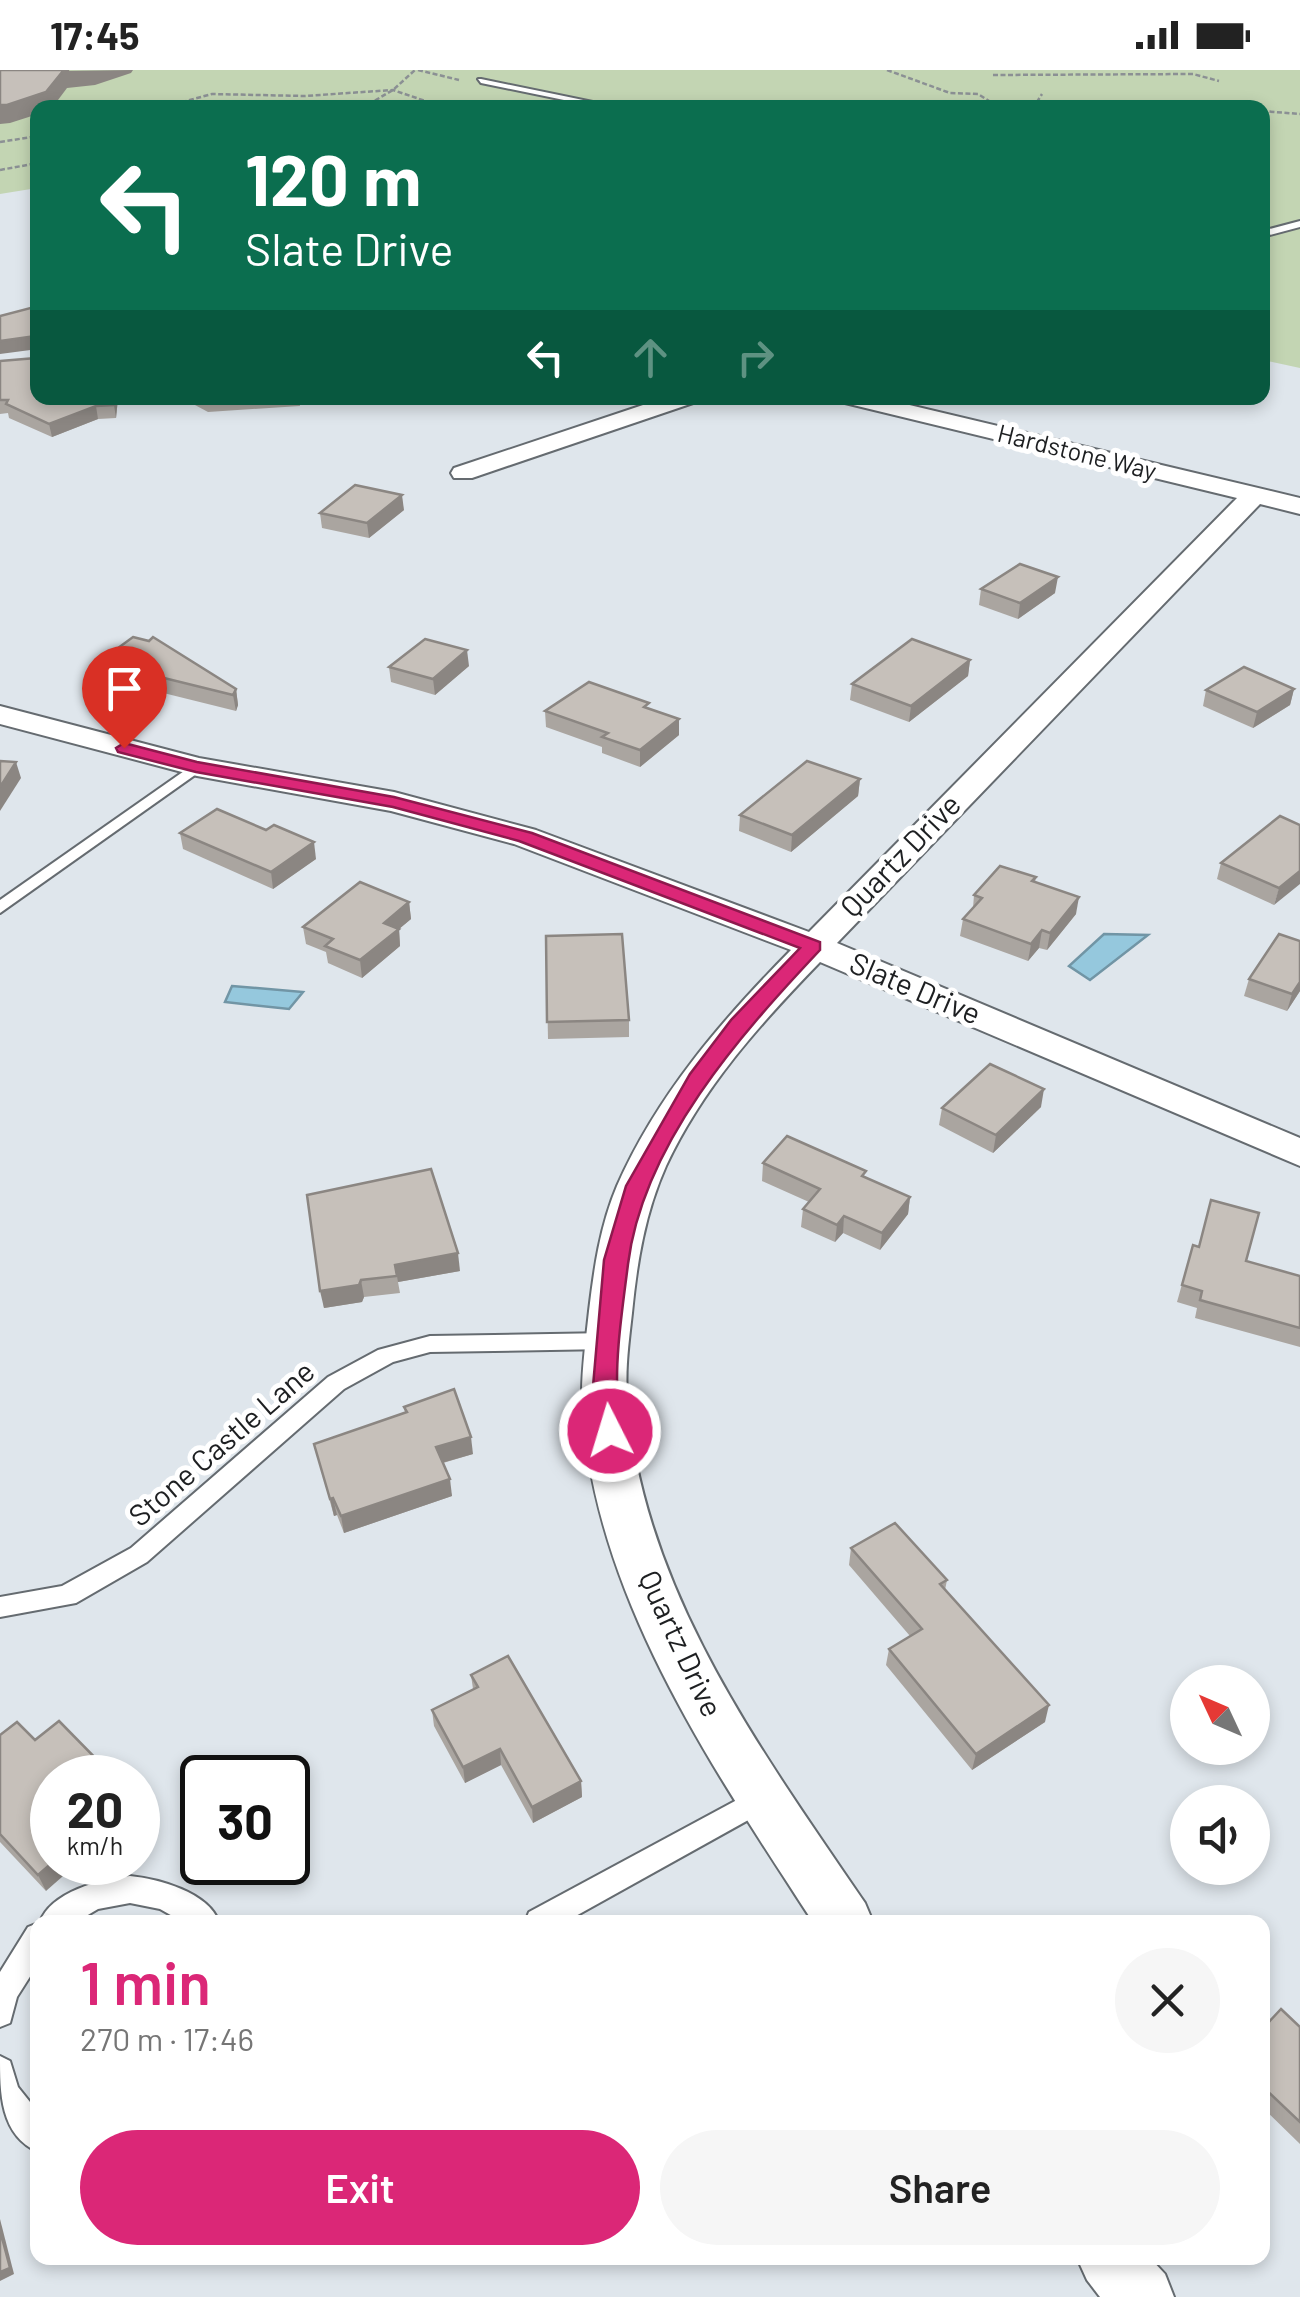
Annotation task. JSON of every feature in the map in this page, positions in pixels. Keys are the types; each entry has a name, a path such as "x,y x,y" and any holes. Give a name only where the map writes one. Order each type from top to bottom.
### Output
{"street":[{"path":"462,473 664,405"},
{"name":"Hardstone Way","path":"883,405 1300,506"},
{"name":"Quartz Drive","path":"840,1915 698,1696 655,1606 620,1497 605,1398 608,1341 616,1260 637,1186 698,1078 738,1025 1254,495"},
{"name":"Slate Drive","path":"0,715 196,767 394,802 526,837 813,946 1300,1153"},
{"path":"1115,2265 1142,2297"}],"lane":[{"path":"481,81 577,100"},
{"path":"1282,214 1300,214"},
{"path":"1270,232 1300,224"},
{"path":"0,908 196,767"},
{"name":"Stone Castle Lane","path":"0,1607 67,1596 138,1556 336,1383 386,1356 430,1344 608,1341"},
{"path":"551,1915 763,1798"},
{"path":"62,1915 75,1904 131,1886 179,1900 197,1915"},
{"path":"0,2013 3,1993 30,1950"},
{"path":"0,2072 4,2094 30,2127"}],"path":[{"path":"376,100 417,70 442,78 481,81"},
{"path":"886,70 950,93 978,94 987,100"},
{"path":"993,74 1193,74 1218,81"},
{"path":"190,100 212,94 340,95 393,90 422,100"},
{"path":"1038,100 1042,94"},
{"path":"1270,112 1300,114"},
{"path":"0,142 30,137"},
{"path":"0,170 30,164"}],"green space":[{"path":"0,70 1300,70 1300,368 1270,362 1270,100 30,100 30,189 0,194"}],"water":[{"path":"1104,934 1148,935 1090,980 1069,966"},
{"path":"232,986 303,992 289,1009 225,1002"}],"building":[{"path":"0,70 69,70 63,71 46,92 0,105"},
{"path":"30,308 30,337 0,341 0,316"},
{"path":"30,358 30,405 114,405 96,406 49,424 6,404 8,400 0,400 0,361"},
{"path":"355,485 402,495 367,523 320,513"},
{"path":"1020,564 1058,577 1020,603 981,589"},
{"path":"133,637 149,641 153,637 236,689 233,695 99,662"},
{"path":"425,639 467,650 433,679 389,667"},
{"path":"912,639 970,660 911,706 852,684"},
{"path":"1244,667 1294,689 1257,712 1206,690"},
{"path":"589,682 649,703 644,707 679,719 640,750 602,737 608,733 545,711"},
{"path":"0,761 16,762 0,787"},
{"path":"807,761 860,779 792,835 740,815"},
{"path":"217,809 266,830 274,825 314,842 271,872 180,833"},
{"path":"1280,816 1300,825 1300,871 1279,888 1221,863"},
{"path":"1000,866 1079,897 1050,933 1042,930 1031,944 963,919 982,898 974,895"},
{"path":"360,882 409,902 384,923 399,929 360,960 325,946 333,939 303,927"},
{"path":"622,934 629,1020 547,1022 546,936"},
{"path":"1279,934 1300,941 1300,982 1292,994 1249,979"},
{"path":"990,1064 1044,1089 996,1135 942,1108"},
{"path":"787,1136 866,1171 862,1176 910,1197 882,1233 844,1216 837,1225 803,1209 820,1189 763,1163"},
{"path":"431,1169 458,1253 395,1265 397,1276 320,1291 307,1195"},
{"path":"1211,1200 1259,1213 1246,1261 1300,1276 1300,1328 1200,1300 1202,1291 1182,1285 1193,1245 1199,1247"},
{"path":"454,1389 471,1437 436,1447 450,1479 341,1516 333,1498 330,1499 314,1444 407,1412 404,1407"},
{"path":"895,1523 947,1580 940,1584 1049,1705 976,1754 889,1649 922,1629 851,1548"},
{"path":"508,1656 581,1781 532,1807 500,1749 463,1767 432,1710 478,1687 471,1675"},
{"path":"59,1721 92,1755 30,1755 30,1866 0,1834 0,1735 17,1722 35,1740"},
{"path":"1281,2009 1300,2027 1300,2122 1270,2094 1270,2021"},
{"path":"0,2230 10,2268 0,2272"}],"route":[{"path":"124,748 196,767 394,802 526,837 813,946 738,1025 698,1078 637,1186 616,1260 605,1398 610,1431"}]}
